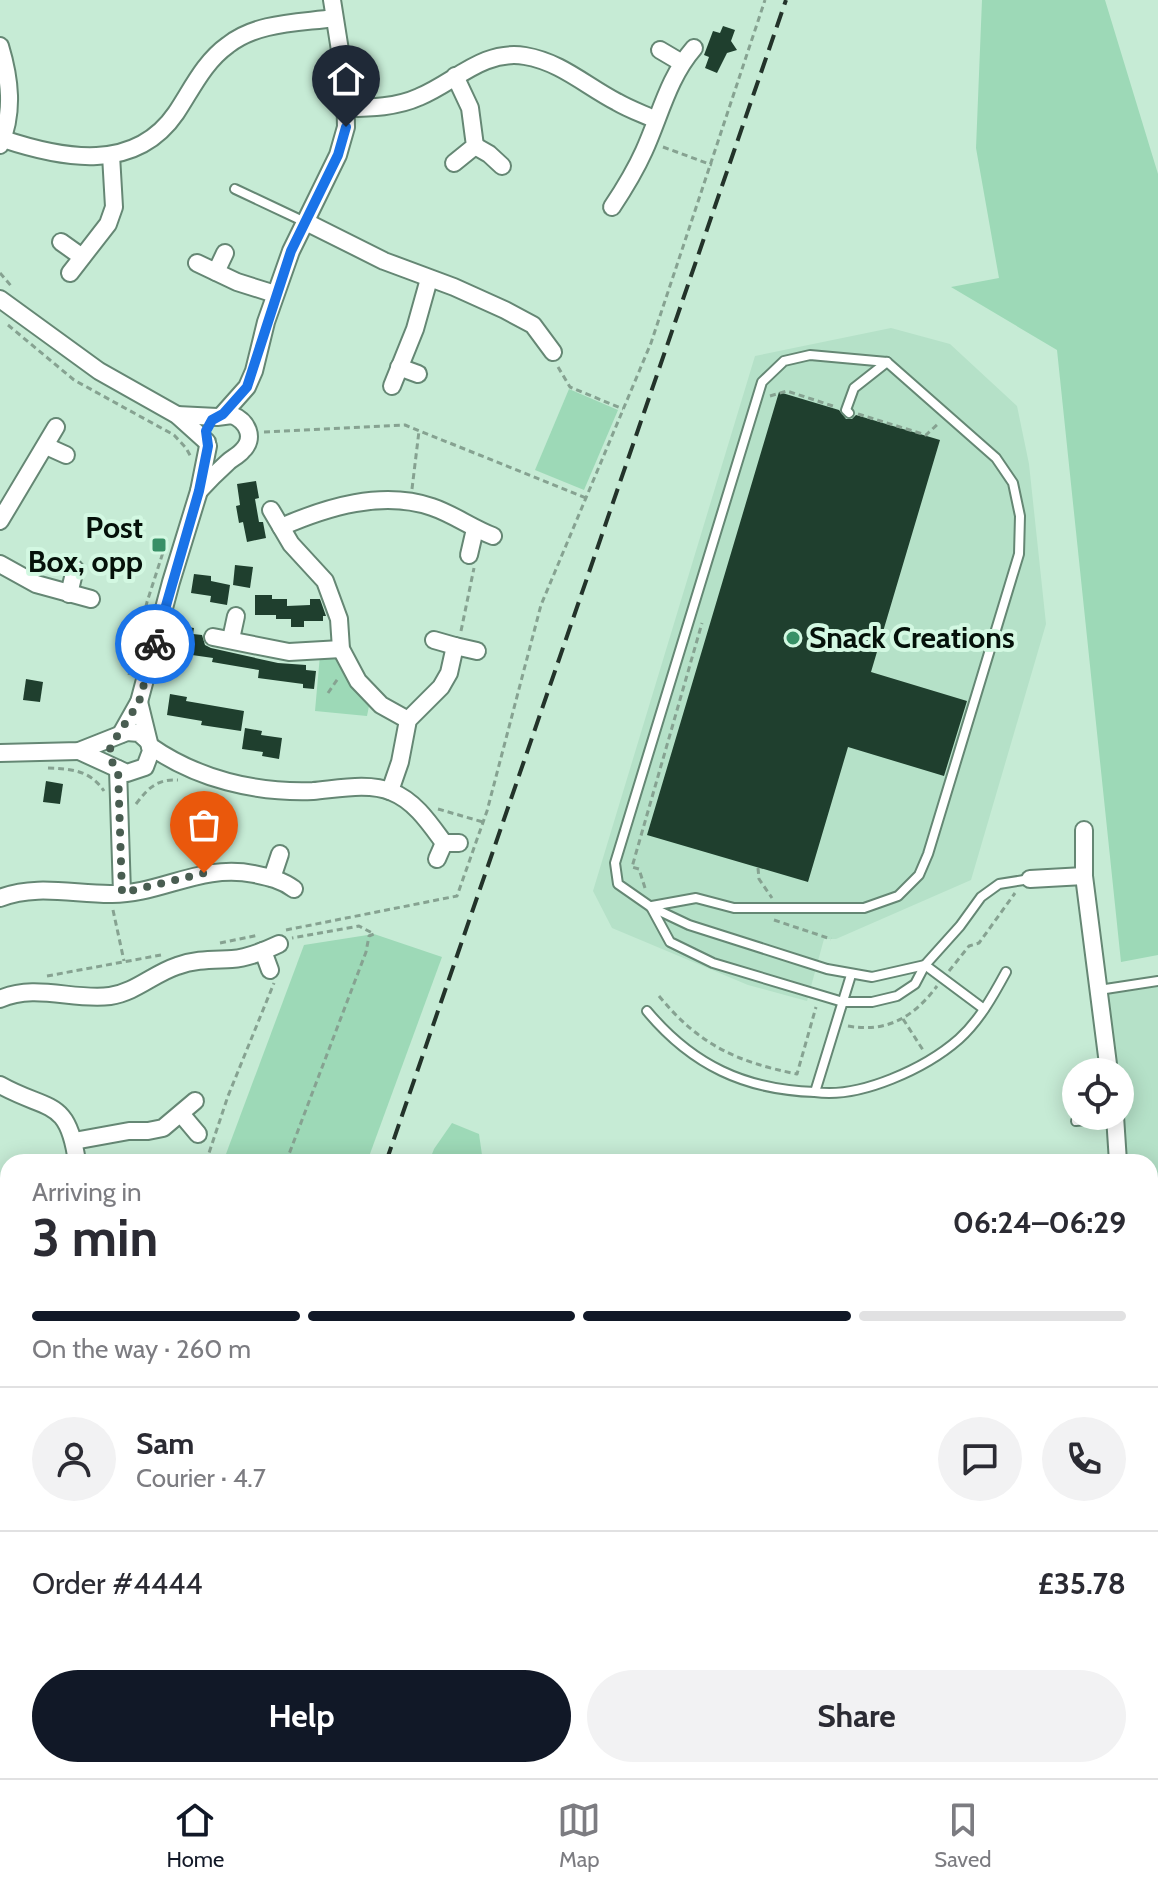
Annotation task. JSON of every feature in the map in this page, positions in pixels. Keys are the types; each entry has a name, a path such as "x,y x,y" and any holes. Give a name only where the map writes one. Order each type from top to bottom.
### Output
{"street":[{"path":"116,897 119,815 116,768 110,751 139,702 199,491 208,425 247,387 291,251 338,155 346,127 347,108 332,0"},
{"path":"0,46 7,69 10,105 1,142 49,152 111,155 130,152 166,127 205,67 234,41 256,30 334,18"},
{"path":"612,207 648,142 682,63 694,48"},
{"path":"660,50 682,63"},
{"path":"347,108 403,104 493,59 523,55 573,73 615,102 656,120"},
{"path":"455,76 470,108 475,146"},
{"path":"454,163 475,146"},
{"path":"475,146 502,166"},
{"path":"70,273 108,224 114,207 111,155"},
{"path":"306,222 384,261 454,287 533,325 553,352"},
{"path":"61,242 82,257"},
{"path":"216,272 225,253"},
{"path":"197,263 237,282 275,294"},
{"path":"392,386 415,329 429,279"},
{"path":"0,299 99,371 177,415 217,455 233,456"},
{"path":"399,367 418,374"},
{"path":"199,491 248,443 253,428 247,387"},
{"path":"177,415 236,416 253,428"},
{"path":"3,510 56,427"},
{"path":"46,446 66,455"},
{"path":"281,527 325,510 351,504 409,501 434,507 493,536"},
{"path":"271,510 291,544 325,581 339,619 341,649 351,670 367,693 408,720"},
{"path":"469,555 475,529"},
{"path":"0,564 36,584 91,599"},
{"path":"69,594 75,569"},
{"path":"231,639 236,616"},
{"path":"213,637 289,652 341,649"},
{"path":"434,640 477,651"},
{"path":"390,791 408,720 441,687 449,673 455,646"},
{"path":"119,815 151,756 139,702"},
{"path":"0,753 79,751 119,735 139,733 173,762 197,772 272,791 353,788 390,791 420,812 447,848"},
{"path":"79,751 127,773 173,762"},
{"path":"1084,830 1084,876 1107,1058"},
{"path":"272,878 280,854"},
{"path":"0,898 31,890 116,897 204,873 226,871 272,878 294,889"},
{"path":"1030,879 1084,876"},
{"path":"274,972 278,940"},
{"path":"0,999 10,994 30,992 97,997 114,995 135,989 174,966 193,961 234,959 278,940"},
{"path":"0,1085 58,1112 69,1124 76,1154"},
{"path":"74,1141 163,1128 195,1101"},
{"path":"182,1115 198,1134"},
{"path":"1116,1130 1117,1154"}],"lane":[{"path":"235,189 306,222"},
{"path":"651,907 696,898 734,908 864,908 898,896 919,875 1019,554 1020,516 1013,483 996,458 887,362 810,355 784,361 762,382 615,863 618,884 651,907 689,925 851,975 872,977 925,965 984,1009"},
{"path":"847,412 854,388 887,362"},
{"path":"651,907 670,942 713,963 843,1002 872,1002 897,996 915,984 925,965 981,897 999,884 1030,879"},
{"path":"647,1011 664,1031 710,1066 767,1088 846,1091 869,1087 900,1075 929,1060 960,1038 984,1009 1006,972"},
{"path":"815,1092 851,975"},
{"path":"1098,991 1158,981"}],"path":[{"path":"278,940 457,896 483,822 541,605 651,343 765,0"},
{"path":"648,142 712,165"},
{"path":"0,273 18,294"},
{"path":"0,318 74,380 174,435 186,448 193,465"},
{"path":"553,352 570,387 624,410"},
{"path":"766,397 787,391 926,435 948,415"},
{"path":"253,428 405,425 587,498"},
{"path":"409,501 415,478 419,431"},
{"path":"126,686 147,602 171,530"},
{"path":"455,646 476,562 469,555"},
{"path":"651,907 639,869 632,867 701,624"},
{"path":"328,693 338,678 351,670"},
{"path":"38,768 78,771 98,782 105,793"},
{"path":"119,815 131,815 143,794 154,784 173,780 195,782 197,772"},
{"path":"420,812 431,807 483,822"},
{"path":"116,897 124,961"},
{"path":"217,944 278,940 359,926 374,934 369,936 366,952 289,1154"},
{"path":"34,979 173,952"},
{"path":"209,1154 274,972"},
{"path":"659,996 683,1023 726,1054 761,1067 797,1074 819,995"},
{"path":"903,1019 929,1060"}],"shaded area":[{"path":"982,0 1105,0 1158,174 1158,955 1121,962 1057,350 951,287 999,278 976,148"},
{"path":"891,328 950,344 1017,406 1029,464 1046,624 971,880 836,939 824,939 807,1001 748,985 612,928 593,891 755,356"},
{"path":"569,389 618,410 584,490 535,470"},
{"path":"320,655 337,658 350,686 369,706 367,716 315,711"},
{"path":"374,934 442,957 370,1154 226,1154 304,945"},
{"path":"1158,987 1158,1154 1118,1154 1119,1130 1134,1130 1134,1058 1109,1058 1104,995"},
{"path":"452,1123 479,1134 482,1154 432,1154"}],"building":[{"path":"723,26 735,30 731,41 737,50 727,53 717,73 705,68 709,57 704,55 713,31 720,33"},
{"name":"Snack Creations","path":"779,392 839,410 846,419 856,415 940,440 871,672 967,701 944,776 848,747 808,882 647,835"},
{"path":"256,481 259,522 263,522 266,538 247,542 236,506 240,505 237,484"},
{"path":"235,565 253,567 250,588 233,585"},
{"path":"194,574 211,576 211,581 230,585 227,605 210,602 211,596 191,593"},
{"path":"255,595 287,599 287,606 310,605 310,599 320,599 326,616 323,616 323,621 304,621 304,627 291,627 291,619 255,615"},
{"path":"176,625 194,628 193,634 202,635 205,645 211,648 278,663 306,665 306,670 316,671 314,689 303,688 303,684 258,678 259,670 212,662 213,658 192,655 193,648 173,644"},
{"path":"26,679 43,682 40,702 23,700"},
{"path":"170,694 187,697 186,701 244,711 241,731 201,725 202,721 167,715"},
{"path":"245,728 262,731 261,735 282,738 279,759 262,756 263,752 242,749"},
{"path":"46,781 63,784 60,804 43,802"}],"railway":[{"path":"389,1154 786,0"}],"way so far":[{"path":"155,644 139,702 110,747 112,762 118,769 122,893 204,873"}],"place":[{"name":"Post Box, opp","path":"159,545"},
{"name":"Snack Creations","path":"793,638"}],"route":[{"path":"155,644 199,491 208,446 208,425 223,414 247,387 291,251 338,155 346,127"}]}
